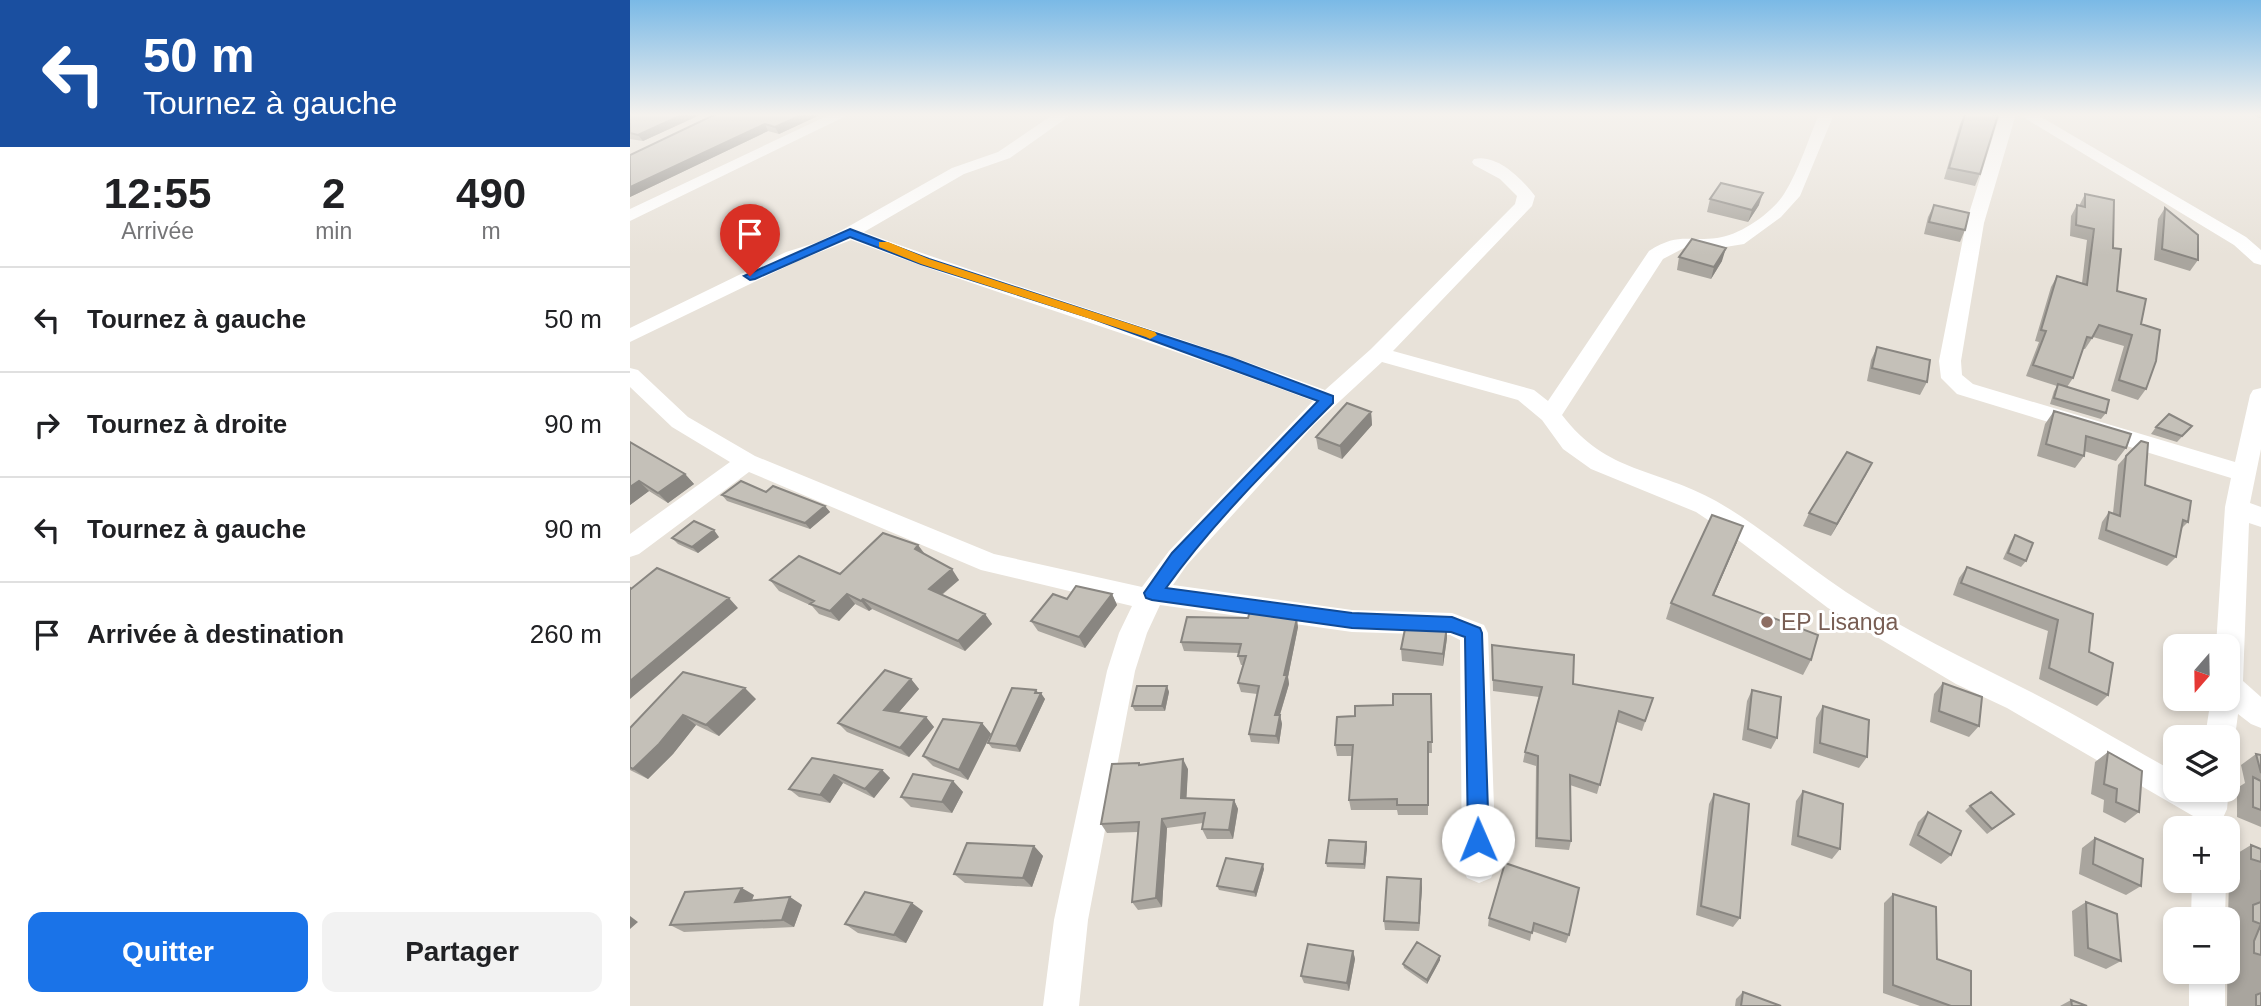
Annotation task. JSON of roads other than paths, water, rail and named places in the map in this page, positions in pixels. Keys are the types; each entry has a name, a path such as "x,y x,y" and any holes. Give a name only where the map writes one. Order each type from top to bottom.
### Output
{"street":[{"path":"630,216 744,161"},
{"path":"630,336 781,262 850,233 949,176 988,161"},
{"path":"1550,415 1656,255 1683,242 1713,244 1738,240 1775,213 1791,196 1806,161"},
{"path":"1994,161 1975,223 1950,361 1952,377 1965,388 2244,473"},
{"path":"2105,161 2240,241 2261,259"},
{"path":"1061,1006 1071,920 1121,671 1133,634 1151,596 1178,558 1306,420 1378,354 1523,206 1526,196 1520,186 1502,172 1480,162"},
{"path":"850,233 925,261 1096,315 1328,399"},
{"path":"1378,354 1526,395 1550,415 1572,443 1599,463 1705,506 1747,533 1837,600 1966,675 2017,699 2212,809"},
{"path":"630,375 680,422 747,462 990,563 1151,596 1352,621 1452,624 1474,633 1479,866"},
{"path":"2229,634 2237,507 2261,395"},
{"path":"630,547 747,462"},
{"path":"2237,507 2261,518"},
{"path":"2240,709 2261,717"},
{"path":"2207,984 2207,1006"}],"place":[{"name":"EP Lisanga","path":"1767,622"}]}
